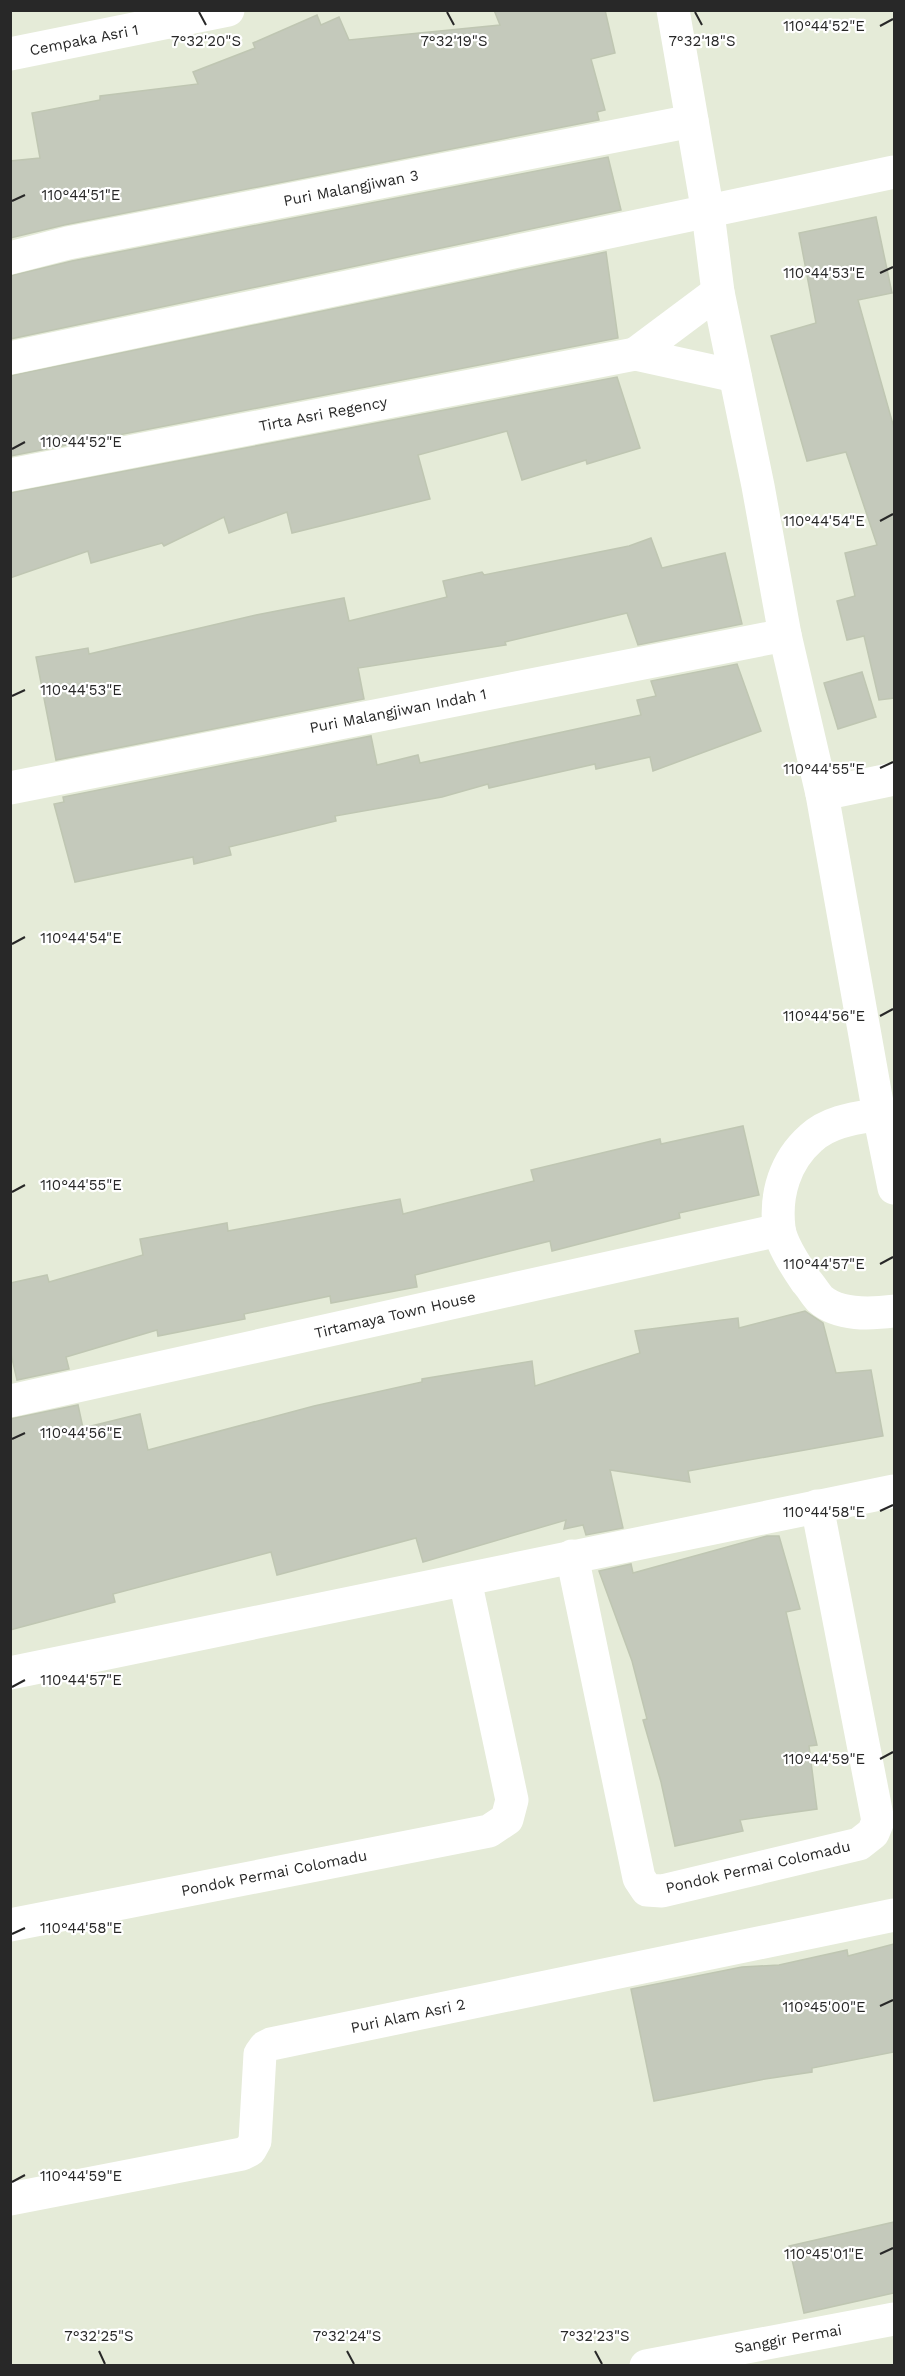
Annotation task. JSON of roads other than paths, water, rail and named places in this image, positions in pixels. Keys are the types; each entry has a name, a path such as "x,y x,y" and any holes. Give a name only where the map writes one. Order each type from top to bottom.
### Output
{"street":[{"name":"Cempaka Asri 1","path":"10,54 228,10"},
{"path":"672,10 708,213 718,292 785,635 822,794 894,1188"},
{"name":"Puri Malangjiwan 3","path":"10,258 79,241 692,121"},
{"path":"10,358 708,213 894,172"},
{"name":"Tirta Asri Regency","path":"635,354 718,292"},
{"name":"Tirta Asri Regency","path":"10,475 635,354 735,376"},
{"name":"Puri Malangjiwan Indah 1","path":"10,788 785,635"},
{"path":"822,794 894,779"},
{"path":"879,1114 844,1120 812,1136 794,1157 780,1185 779,1230 796,1267 821,1300 846,1311 876,1314 894,1311"},
{"name":"Tirtamaya Town House","path":"10,1401 779,1230"},
{"path":"10,1673 894,1491"},
{"name":"Pondok Permai Colomadu","path":"572,1556 639,1878 647,1890 662,1890 859,1844 873,1833 878,1821 817,1506"},
{"name":"Pondok Permai Colomadu","path":"10,1925 489,1831 507,1819 512,1800 465,1580"},
{"name":"Puri Alam Asri 2","path":"10,2199 242,2154 250,2150 255,2141 260,2054 265,2047 271,2044 894,1915"},
{"name":"Sanggir Permai","path":"646,2366 894,2319"}]}
